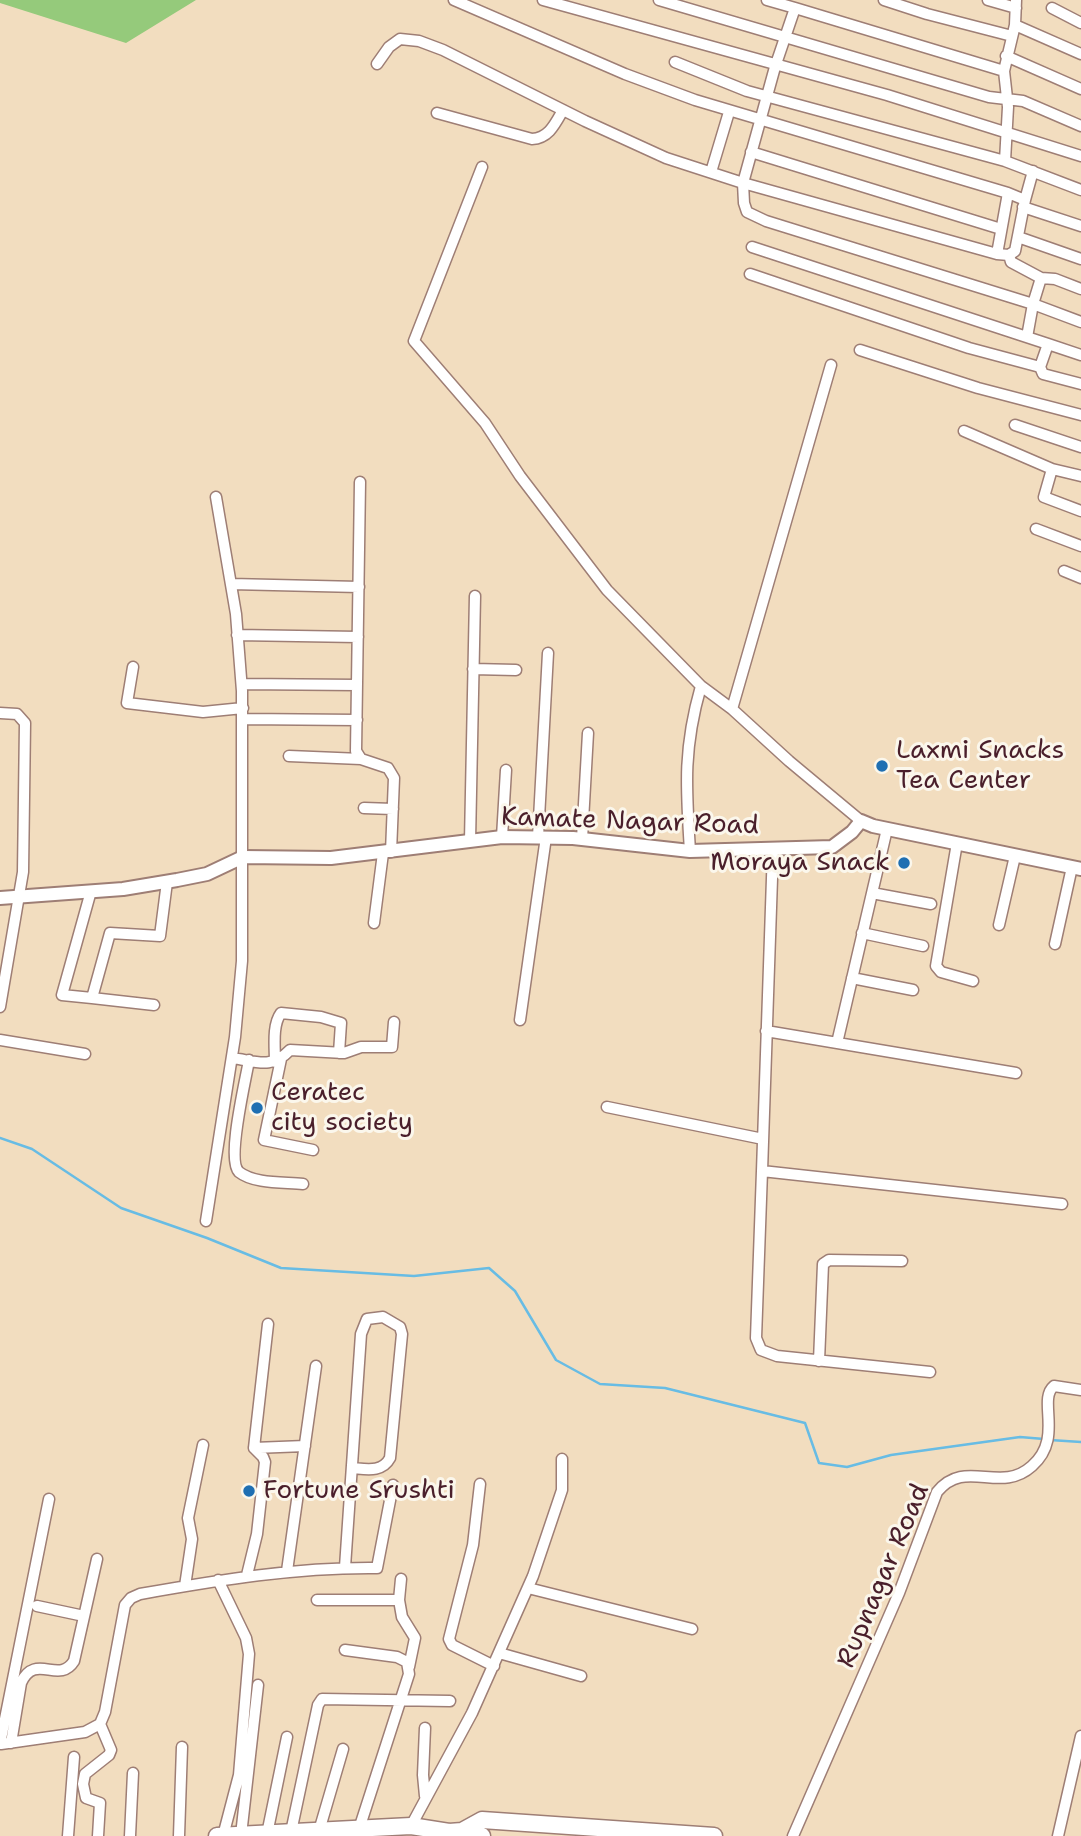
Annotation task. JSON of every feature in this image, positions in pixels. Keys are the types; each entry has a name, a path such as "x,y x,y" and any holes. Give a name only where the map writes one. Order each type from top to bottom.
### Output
{"main road":[{"path":"462,1831 482,1820 714,1836"},
{"path":"217,1836 401,1829 462,1831 482,1836"}],"street":[{"path":"454,0 625,74 729,112 1008,193 1024,203 1081,226"},
{"path":"544,0 776,63 1081,156"},
{"path":"659,0 989,97 1023,101 1081,126"},
{"path":"767,0 1004,71"},
{"path":"884,0 1012,36"},
{"path":"988,0 1016,4 1015,25 1004,71 1008,132 1005,161"},
{"path":"795,8 776,63 743,183 747,212 1081,322"},
{"path":"1052,8 1081,23"},
{"path":"1015,25 1081,54"},
{"path":"377,64 389,47 400,38 419,41 443,50 666,158 743,183 997,254 1010,255 1015,251 1033,172"},
{"path":"1006,56 1081,89"},
{"path":"675,62 747,91 1005,161 1081,190"},
{"path":"437,113 532,139 542,138 563,110"},
{"path":"711,172 729,112"},
{"path":"751,152 1001,229"},
{"path":"482,167 414,341 485,423 520,476 607,590 701,686 732,709 860,821 887,829 1077,868 1055,944"},
{"path":"997,254 1008,193"},
{"path":"1018,237 1081,259"},
{"path":"752,247 1081,355"},
{"path":"1010,255 1011,262 1041,278 1055,279 1081,289"},
{"path":"750,274 935,337 1041,367"},
{"path":"1027,337 1041,278"},
{"path":"1048,344 1041,367 1043,374 1081,384"},
{"path":"860,350 978,388 1081,415"},
{"path":"732,709 831,365"},
{"path":"1015,425 1081,447"},
{"path":"964,431 1052,469 1081,476"},
{"path":"1052,469 1044,497 1081,511"},
{"path":"360,482 356,751 361,759"},
{"path":"206,1221 232,1058 242,961 242,684 231,584 216,497"},
{"path":"1035,528 1081,546"},
{"path":"1064,571 1081,578"},
{"path":"231,584 359,587"},
{"path":"470,841 475,596"},
{"path":"237,635 358,637"},
{"path":"520,1020 542,837 548,653"},
{"path":"133,667 127,703 203,712 243,708"},
{"path":"473,669 516,670"},
{"path":"242,684 357,685"},
{"path":"690,851 686,807 687,755 691,721 701,686"},
{"path":"0,713 17,713 24,723 23,872 0,1007"},
{"path":"243,719 357,720"},
{"path":"582,839 588,733"},
{"path":"289,756 361,759 383,766 393,774 393,809 374,923"},
{"path":"502,837 506,770"},
{"path":"364,808 393,809"},
{"name":"Kamate Nagar Road","path":"0,898 167,882 207,874 243,858 331,858 502,837 582,839 690,851 832,847 852,832 860,821"},
{"path":"837,1043 887,829"},
{"path":"957,843 936,966 941,972 973,981"},
{"path":"773,849 757,1344 768,1354 930,1372"},
{"path":"999,925 1015,856"},
{"path":"92,998 110,933 160,936 167,882"},
{"path":"92,891 62,995 155,1005"},
{"path":"872,892 931,904"},
{"path":"862,933 923,946"},
{"path":"852,978 913,990"},
{"path":"313,1150 264,1140 278,1060 277,1018 281,1013 321,1017 341,1023 339,1053"},
{"path":"232,1058 270,1063 290,1050 339,1053 361,1046 392,1047 394,1022"},
{"path":"766,1031 1016,1073"},
{"path":"0,1040 85,1054"},
{"path":"249,1060 235,1143 234,1165 239,1172 253,1178 303,1184"},
{"path":"607,1107 764,1139"},
{"path":"762,1171 1062,1204"},
{"path":"819,1361 823,1264 829,1260 902,1261"},
{"path":"345,1567 361,1334 367,1319 383,1317 400,1327 402,1334 390,1458 387,1464 378,1469 352,1468"},
{"path":"254,1448 268,1324"},
{"path":"287,1571 316,1366"},
{"name":"Rupnagar Road","path":"793,1836 900,1593 937,1492 944,1483 964,1475 998,1479 1015,1476 1032,1467 1049,1438 1049,1390 1054,1386 1081,1390"},
{"path":"186,1586 192,1539 188,1518 203,1445"},
{"path":"254,1448 305,1446"},
{"path":"247,1575 257,1534 265,1462 254,1448"},
{"path":"401,1829 425,1797 472,1713 528,1588 562,1490 562,1459"},
{"path":"480,1484 473,1545 449,1639 452,1645 494,1666"},
{"path":"4,1744 85,1732 100,1724 125,1605 131,1598 140,1594 247,1575 345,1567 377,1568 393,1485"},
{"path":"4,1744 49,1499"},
{"path":"4,1744 25,1674 37,1668 62,1671 74,1661 97,1559"},
{"path":"401,1579 399,1600 404,1624 415,1638 409,1668"},
{"path":"218,1580 246,1638 249,1654 239,1775 223,1836"},
{"path":"528,1588 691,1629"},
{"path":"317,1600 399,1600"},
{"path":"37,1606 84,1616"},
{"path":"345,1650 397,1657 407,1662 410,1674 348,1832"},
{"path":"499,1653 581,1676"},
{"path":"241,1835 258,1685"},
{"path":"291,1832 318,1705 322,1699 450,1700"},
{"path":"98,1836 100,1803 86,1798 83,1784 85,1774 109,1755 111,1750 100,1724"},
{"path":"425,1728 425,1797"},
{"path":"1058,1836 1081,1735"},
{"path":"267,1834 287,1737"},
{"path":"179,1836 182,1746"},
{"path":"319,1831 343,1749"},
{"path":"68,1836 74,1756"},
{"path":"130,1836 133,1773"}],"green space":[{"path":"0,0 196,0 126,43 0,3"}],"waterway":[{"path":"0,1138 32,1149 121,1208 207,1238 281,1268 414,1276 489,1268 515,1291 556,1360 600,1384 665,1388 805,1423 819,1463 847,1467 891,1455 1020,1437 1044,1439"},
{"path":"1050,1440 1081,1442"}],"place":[{"name":"Laxmi Snacks Tea Center","path":"882,766"},
{"name":"Moraya Snack","path":"904,863"},
{"name":"Ceratec city society","path":"257,1108"},
{"name":"Fortune Srushti","path":"249,1491"}]}
